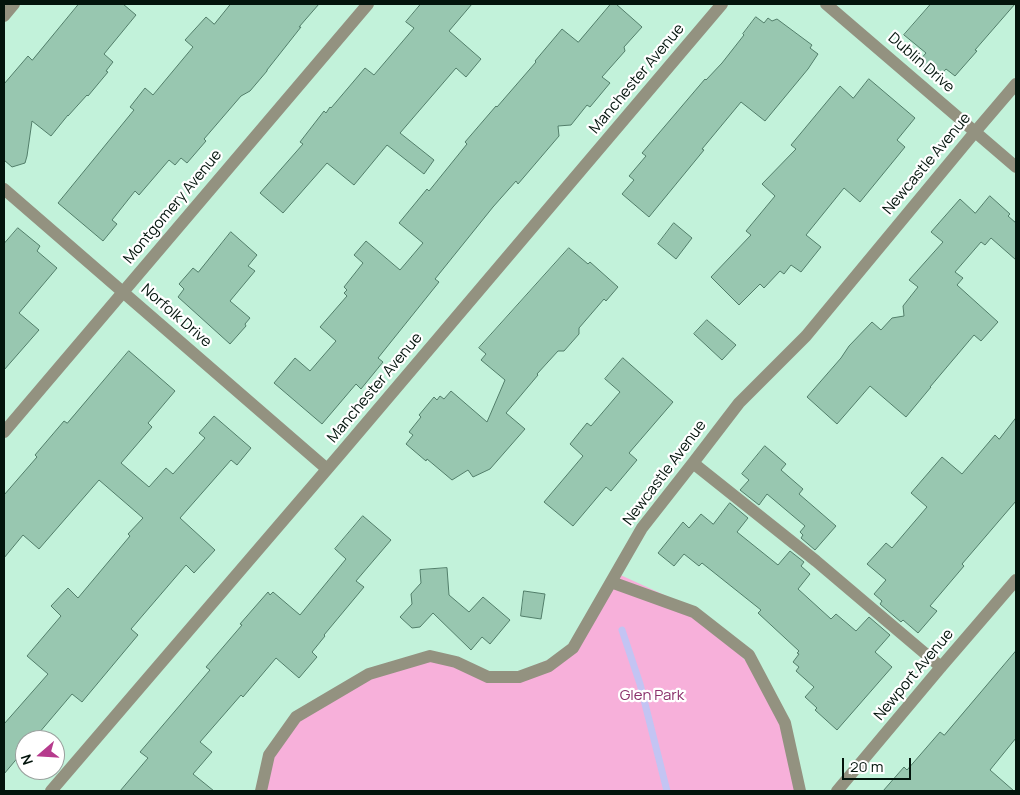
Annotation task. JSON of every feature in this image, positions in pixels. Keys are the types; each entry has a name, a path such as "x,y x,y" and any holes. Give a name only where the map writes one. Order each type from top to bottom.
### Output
{"street":[{"path":"4,16 14,4"},
{"name":"Montgomery Avenue","path":"4,432 368,4"},
{"name":"Manchester Avenue","path":"51,791 327,470 722,4"},
{"name":"Dublin Drive","path":"826,4 1016,168"},
{"name":"Newcastle Avenue","path":"261,791 269,755 296,717 370,674 430,656 456,662 488,677 519,677 549,666 573,648 642,528 739,403 806,336 1016,84"},
{"name":"Norfolk Drive","path":"4,188 327,470"},
{"path":"694,463 816,560 941,666"},
{"name":"Newport Avenue","path":"841,790 941,666 1016,580"},
{"path":"611,582 694,612 749,655 785,723 800,791"}],"green space":[{"name":"Glen Park","path":"616,573 693,608 766,681 802,791 261,791 265,766 291,722 372,671 430,656 508,676 565,653"}],"building":[{"path":"79,4 123,4 136,15 104,54 113,62 106,71 108,72 51,136 32,121 25,163 12,167 4,160 4,84 28,56 32,60"},
{"path":"231,4 319,4 299,27 301,27 267,71 250,91 241,96 204,139 206,141 187,163 181,158 175,165 169,160 139,195 135,191 112,220 117,224 103,241 58,203 134,110 130,107 145,88 153,95 193,47 185,40 206,17 214,24"},
{"path":"421,4 472,4 449,31 481,59 466,77 456,68 400,133 434,160 424,174 387,145 354,185 327,163 283,213 260,193 303,144 300,142 324,111 326,113 331,108 365,68 374,75 414,28 406,22"},
{"path":"611,4 616,4 642,27 624,47 625,51 602,77 610,83 590,107 587,105 571,125 558,126 559,136 518,184 516,181 493,207 435,279 439,282 378,358 383,362 361,389 356,384 322,424 274,383 295,358 310,371 336,341 320,327 347,296 344,293 347,290 344,287 363,263 354,255 366,241 400,270 423,243 399,223 427,189 429,191 467,144 465,142 536,62 562,29 578,42"},
{"path":"931,4 1015,4 955,76 946,69 937,79 918,62 926,53 904,35"},
{"path":"756,17 764,23 768,18 772,21 777,19 812,45 810,48 818,54 765,121 741,102 649,217 622,194 634,180 629,176 646,156 642,153 705,79 722,63"},
{"path":"869,79 915,118 897,140 905,147 860,202 844,188 806,235 821,247 801,272 791,265 784,274 780,271 764,288 760,284 739,305 711,277 751,235 746,231 775,196 762,184 796,149 791,145 840,86 853,98"},
{"path":"990,196 1010,214 1008,216 1016,223 1016,260 991,238 985,245 981,242 955,272 963,278 957,285 998,322 981,341 974,335 906,417 870,386 837,424 807,397 849,346 872,322 881,330 892,318 904,316 903,306 918,287 909,280 943,242 931,232 960,199 975,213"},
{"path":"674,223 692,238 676,259 658,244"},
{"path":"18,228 40,246 37,251 57,268 19,313 39,330 4,370 4,244"},
{"path":"231,232 257,255 248,266 255,271 230,301 250,318 245,324 246,326 230,344 178,297 184,289 179,284 193,268 198,272"},
{"path":"569,248 588,264 590,262 618,287 606,301 604,299 579,328 579,334 564,351 558,351 537,374 506,413 525,429 490,469 473,477 468,470 452,480 406,444 413,435 409,432 421,417 419,415 434,397 437,400 440,396 444,399 451,391 487,422 505,380 481,360 486,354 479,348"},
{"path":"707,320 736,345 722,360 694,334"},
{"path":"129,351 175,391 148,423 152,427 121,463 149,487 166,468 173,474 205,438 199,433 214,416 251,448 237,465 231,460 180,518 215,550 194,573 186,565 131,629 138,635 82,702 72,694 41,730 15,730 15,761 4,774 4,724 48,674 27,656 61,616 51,606 68,588 78,598 130,536 128,534 143,518 99,480 39,549 23,535 4,558 4,495 37,457 35,455 64,421 67,423"},
{"path":"623,358 673,402 629,453 637,460 611,491 606,487 573,526 544,502 583,456 570,444 587,423 591,426 620,392 605,379"},
{"path":"1016,418 1016,501 962,564 964,566 930,606 937,611 918,633 903,620 901,622 880,604 882,601 874,594 886,580 867,564 886,543 892,548 927,507 911,493 942,457 962,474 995,435 999,439"},
{"path":"765,446 786,464 781,470 803,489 799,494 836,526 815,550 801,538 803,535 800,532 805,526 767,494 759,505 740,490 749,480 742,474"},
{"path":"730,503 748,518 737,532 778,565 790,551 804,562 801,566 810,574 798,589 831,619 836,614 856,631 869,617 890,635 875,652 892,667 837,730 815,710 817,708 805,697 814,687 796,671 799,667 793,662 799,651 758,613 761,610 702,563 699,566 684,554 674,566 658,553 683,522 689,528 701,514 713,524"},
{"path":"363,516 391,540 356,581 364,587 324,635 312,652 317,657 299,678 276,658 243,697 241,695 200,742 212,752 193,774 214,791 120,791 148,758 140,752 210,670 206,667 268,592 270,595 273,592 300,615 346,559 335,549"},
{"path":"447,568 449,595 469,612 483,597 510,620 490,644 482,637 471,650 433,613 420,627 412,628 400,617 412,604 411,594 421,583 420,570"},
{"path":"524,591 545,594 541,619 521,616"},
{"path":"1016,651 1016,738 990,770 1014,791 883,791 904,767 907,770 940,732 944,735"}],"waterway":[{"path":"622,630 640,684 667,791"}]}
